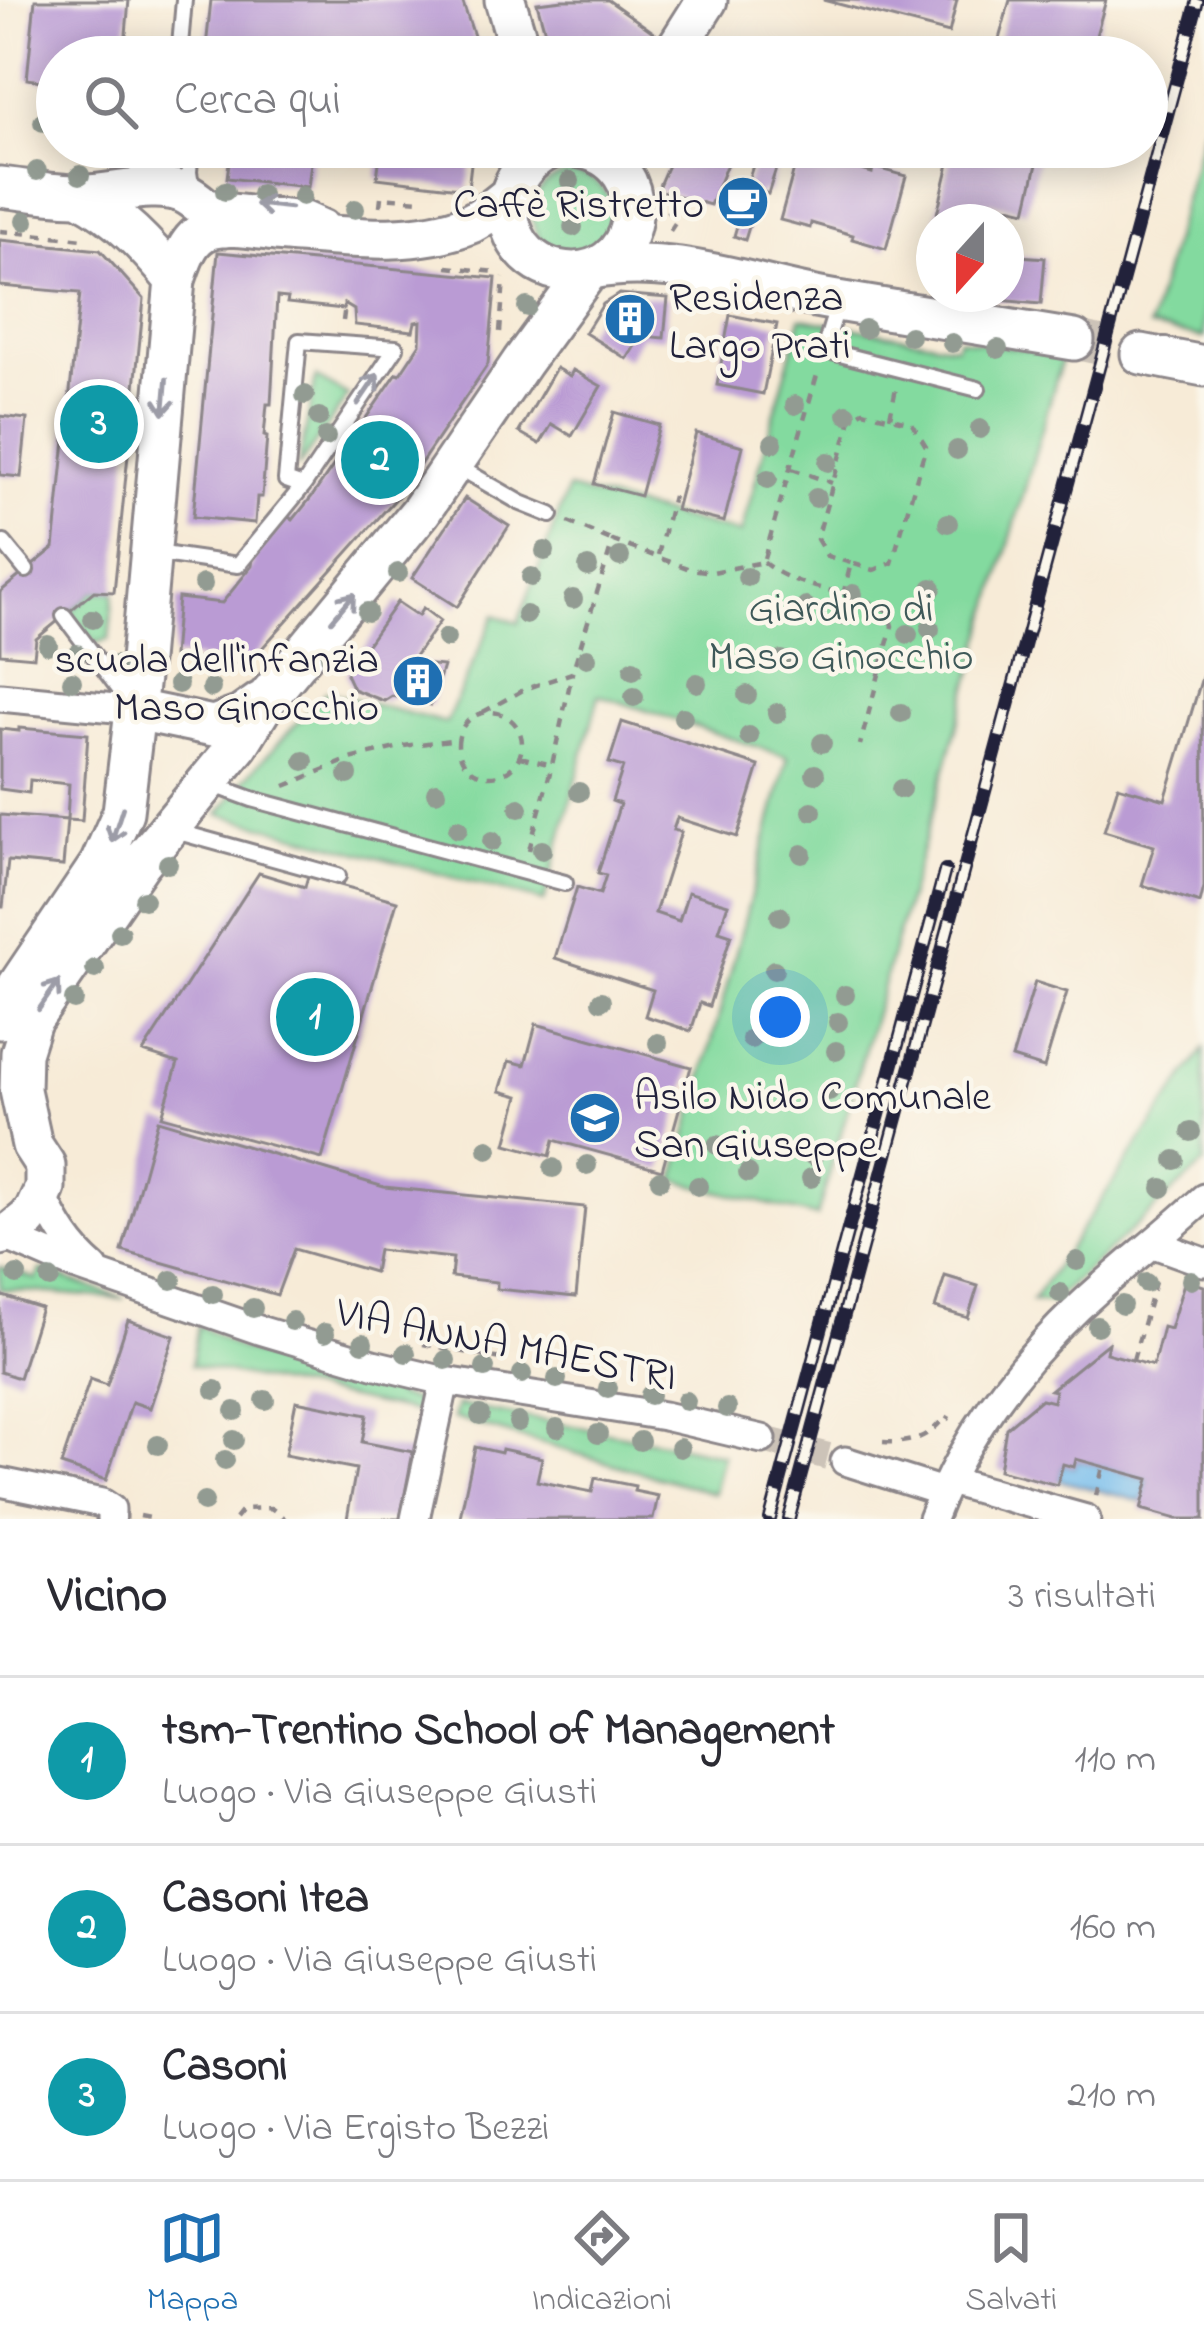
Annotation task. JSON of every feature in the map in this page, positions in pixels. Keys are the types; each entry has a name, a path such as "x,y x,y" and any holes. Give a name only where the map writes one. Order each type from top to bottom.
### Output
{"street":[{"path":"505,0 516,36"},
{"path":"684,36 707,0"},
{"path":"537,168 515,180 509,196 511,229 530,257 560,271 636,264 1074,340"},
{"path":"2,1235 28,1219 43,1197 45,1165 16,1137 27,1029 167,829 239,744 268,697 421,512 590,269 617,252 626,239 634,210 632,195 617,168"},
{"path":"0,188 81,196 108,211 133,210 178,190 226,227"},
{"path":"0,1019 111,844 123,812 175,280 189,244 207,229 226,227 342,237 422,235 477,220 509,196"},
{"path":"133,210 175,280"},
{"path":"634,210 644,223 727,277"},
{"path":"1141,354 1204,366"},
{"path":"0,698 136,710 213,726 241,716 268,697"},
{"name":"VIA ANNA MAESTRI","path":"43,1197 61,1234 101,1274"},
{"path":"932,1519 974,1434 1023,1365 1079,1306 1204,1198"},
{"name":"VIA ANNA MAESTRI","path":"2,1235 76,1268 373,1364 445,1381 664,1416 762,1439"},
{"path":"1154,1244 1204,1262"},
{"path":"415,1519 445,1381"},
{"path":"845,1462 1086,1519"},
{"path":"0,1482 102,1503 111,1509 111,1519"}],"lane":[{"path":"181,36 184,0"},
{"path":"133,210 138,168"},
{"path":"189,168 194,198 308,210 328,219 342,237"},
{"path":"838,302 824,350 978,389"},
{"path":"151,552 238,565 303,486 396,347 299,341 286,480 303,486"},
{"path":"454,464 551,515"},
{"path":"4,544 26,570"},
{"path":"64,616 136,710"},
{"path":"207,783 565,884"},
{"path":"167,829 338,876"},
{"path":"225,865 236,848"}],"path":[{"path":"378,218 381,197 429,200"},
{"path":"0,231 92,239"},
{"path":"445,266 492,271 504,278 499,341"},
{"path":"763,562 824,350"},
{"path":"890,417 900,370"},
{"path":"863,411 890,417 912,423 926,446 892,562 874,570 827,556 818,539 851,419 863,411"},
{"path":"791,469 834,483"},
{"path":"658,557 673,496"},
{"path":"551,515 690,569 712,572 763,562"},
{"path":"523,872 572,674 613,542"},
{"path":"763,562 782,578 871,601 888,611 892,626 860,745"},
{"path":"843,595 851,563"},
{"path":"483,712 511,720 522,737 520,757 506,772 485,777 461,759 458,739 466,722 483,712 525,689 572,674"},
{"path":"252,799 350,758 458,739"},
{"path":"520,757 552,765"},
{"path":"1133,1360 1155,1282"},
{"path":"422,1344 510,1360"},
{"path":"896,1443 927,1436 945,1416 960,1425"},
{"path":"1097,1490 1103,1467"},
{"path":"236,1519 242,1509 271,1508 285,1519"}],"green space":[{"path":"1204,127 1204,338 1149,327"},
{"path":"572,174 601,185 612,214 601,243 572,254 543,243 532,214 543,185"},
{"name":"Giardino di Maso Ginocchio","path":"801,318 956,346 958,339 1063,355 817,1217 675,1180 788,757 599,695 544,902 219,814 326,692 446,723 495,615 518,623 568,489 741,534"},
{"path":"316,377 348,396 298,468"},
{"path":"94,591 114,592 109,639 96,643 70,612"},
{"path":"1204,1049 1204,1164 1051,1303 1032,1301"},
{"path":"0,1267 36,1279 41,1270 124,1299 0,1289"},
{"path":"198,1325 237,1348 312,1373 371,1388 385,1381 398,1384 396,1396 427,1403 425,1414 191,1365"},
{"path":"457,1405 723,1455 714,1493 453,1418"}],"water":[{"path":"1076,1459 1149,1479 1143,1502 1058,1480 1063,1464 1074,1467"}],"building":[{"path":"35,0 129,0 126,36 36,36 36,80 27,79"},
{"path":"211,0 462,0 474,36 207,36"},
{"path":"608,0 656,34 546,36 537,3"},
{"path":"823,0 957,0 949,33"},
{"path":"1010,0 1106,0 1096,36 1000,36"},
{"path":"228,168 310,168 308,187 227,178"},
{"path":"378,168 470,168 468,189 377,178"},
{"path":"667,168 725,168 710,205 657,190"},
{"name":"Caffè Ristretto","path":"752,168 776,168 768,194 760,191 745,240 734,236 739,219 725,215 734,183 746,187"},
{"path":"794,168 855,168 872,173 877,168 906,176 886,249 811,223 810,228 780,220"},
{"path":"948,168 1036,168 1026,211 1024,204 939,204"},
{"path":"0,240 100,250 144,299 114,592 94,591 36,639 34,657 0,654 0,592 54,548 80,293 0,286"},
{"path":"218,252 496,278 488,364 400,494 247,665 173,656 178,598 222,603 287,516 293,520 313,495 400,374 420,344 421,321 415,322 413,331 355,325 354,310 344,304 344,309 287,303 288,298 277,297 262,497 257,497 255,523 193,517"},
{"path":"1024,256 1045,258 1041,304 1024,302"},
{"name":"Residenza Largo Prati","path":"619,294 668,298 664,338 641,336 627,359 585,333 603,304"},
{"path":"730,315 777,324 763,394 717,385"},
{"path":"556,368 570,376 573,370 601,386 572,436 552,424 540,444 519,432"},
{"path":"614,412 659,425 640,496 594,484"},
{"path":"0,416 27,419 21,477 0,475"},
{"path":"696,433 743,446 724,522 676,510"},
{"path":"465,498 509,526 457,607 412,578"},
{"path":"397,602 418,616 423,608 440,621 410,663 443,666 431,705 392,696 384,701 353,689 346,674"},
{"path":"1203,674 1204,887 1200,903 1142,885 1154,846 1104,831 1118,786 1165,800"},
{"path":"622,722 759,766 737,837 677,818 673,830 681,832 655,913 679,921 688,892 728,904 719,931 731,935 709,1006 700,1003 691,1031 645,1016 653,990 555,958 577,887 600,894 606,875 598,873 620,804 612,801 623,767 609,763"},
{"path":"0,729 88,734 82,821 67,820 69,784 30,780 29,793 0,789"},
{"path":"0,815 67,820 63,866 8,861 3,907 0,907"},
{"path":"259,873 305,887 308,876 397,901 322,1159 162,1116 178,1063 143,1052"},
{"path":"1035,982 1067,992 1044,1068 1012,1058"},
{"name":"Asilo Nido Comunale San Giuseppe","path":"536,1024 691,1067 662,1170 554,1140 550,1156 506,1144 519,1096 500,1091 509,1061 525,1065"},
{"path":"158,1120 384,1187 585,1207 576,1297 497,1289 497,1282 451,1277 453,1258 378,1250 374,1272 294,1249 277,1295 122,1251"},
{"path":"945,1276 978,1286 968,1318 935,1308"},
{"path":"1185,1280 1204,1286 1204,1519 1177,1519 1141,1509 1149,1479 1076,1459 1074,1467 1063,1464 1057,1485 999,1470 1006,1428 1041,1399 1053,1402 1055,1391 1050,1390 1108,1343 1106,1353 1153,1366 1163,1327 1170,1329"},
{"path":"0,1295 41,1308 19,1378 0,1372"},
{"path":"128,1320 174,1336 150,1408 132,1402 106,1480 61,1465 90,1379 107,1385"},
{"path":"296,1401 367,1415 362,1442 413,1452 400,1519 347,1519 356,1469 285,1455"},
{"path":"475,1447 542,1458 537,1481 592,1492 595,1478 635,1486 634,1491 658,1496 653,1519 460,1517"}],"tunnel":[{"path":"1074,340 1141,354"},
{"path":"762,1439 845,1461"}],"railway":[{"path":"1168,111 1198,0"},
{"path":"789,1519 1153,168"},
{"path":"770,1519 945,870"}],"place":[{"name":"Caffè Ristretto","path":"743,202"},
{"name":"Residenza Largo Prati","path":"630,319"},
{"name":"Casoni","path":"99,424"},
{"name":"Casoni Itea","path":"380,460"},
{"name":"scuola dell'infanzia Maso Ginocchio","path":"418,681"},
{"name":"tsm-Trentino School of Management","path":"315,1017"},
{"name":"Asilo Nido Comunale San Giuseppe","path":"595,1118"}]}
